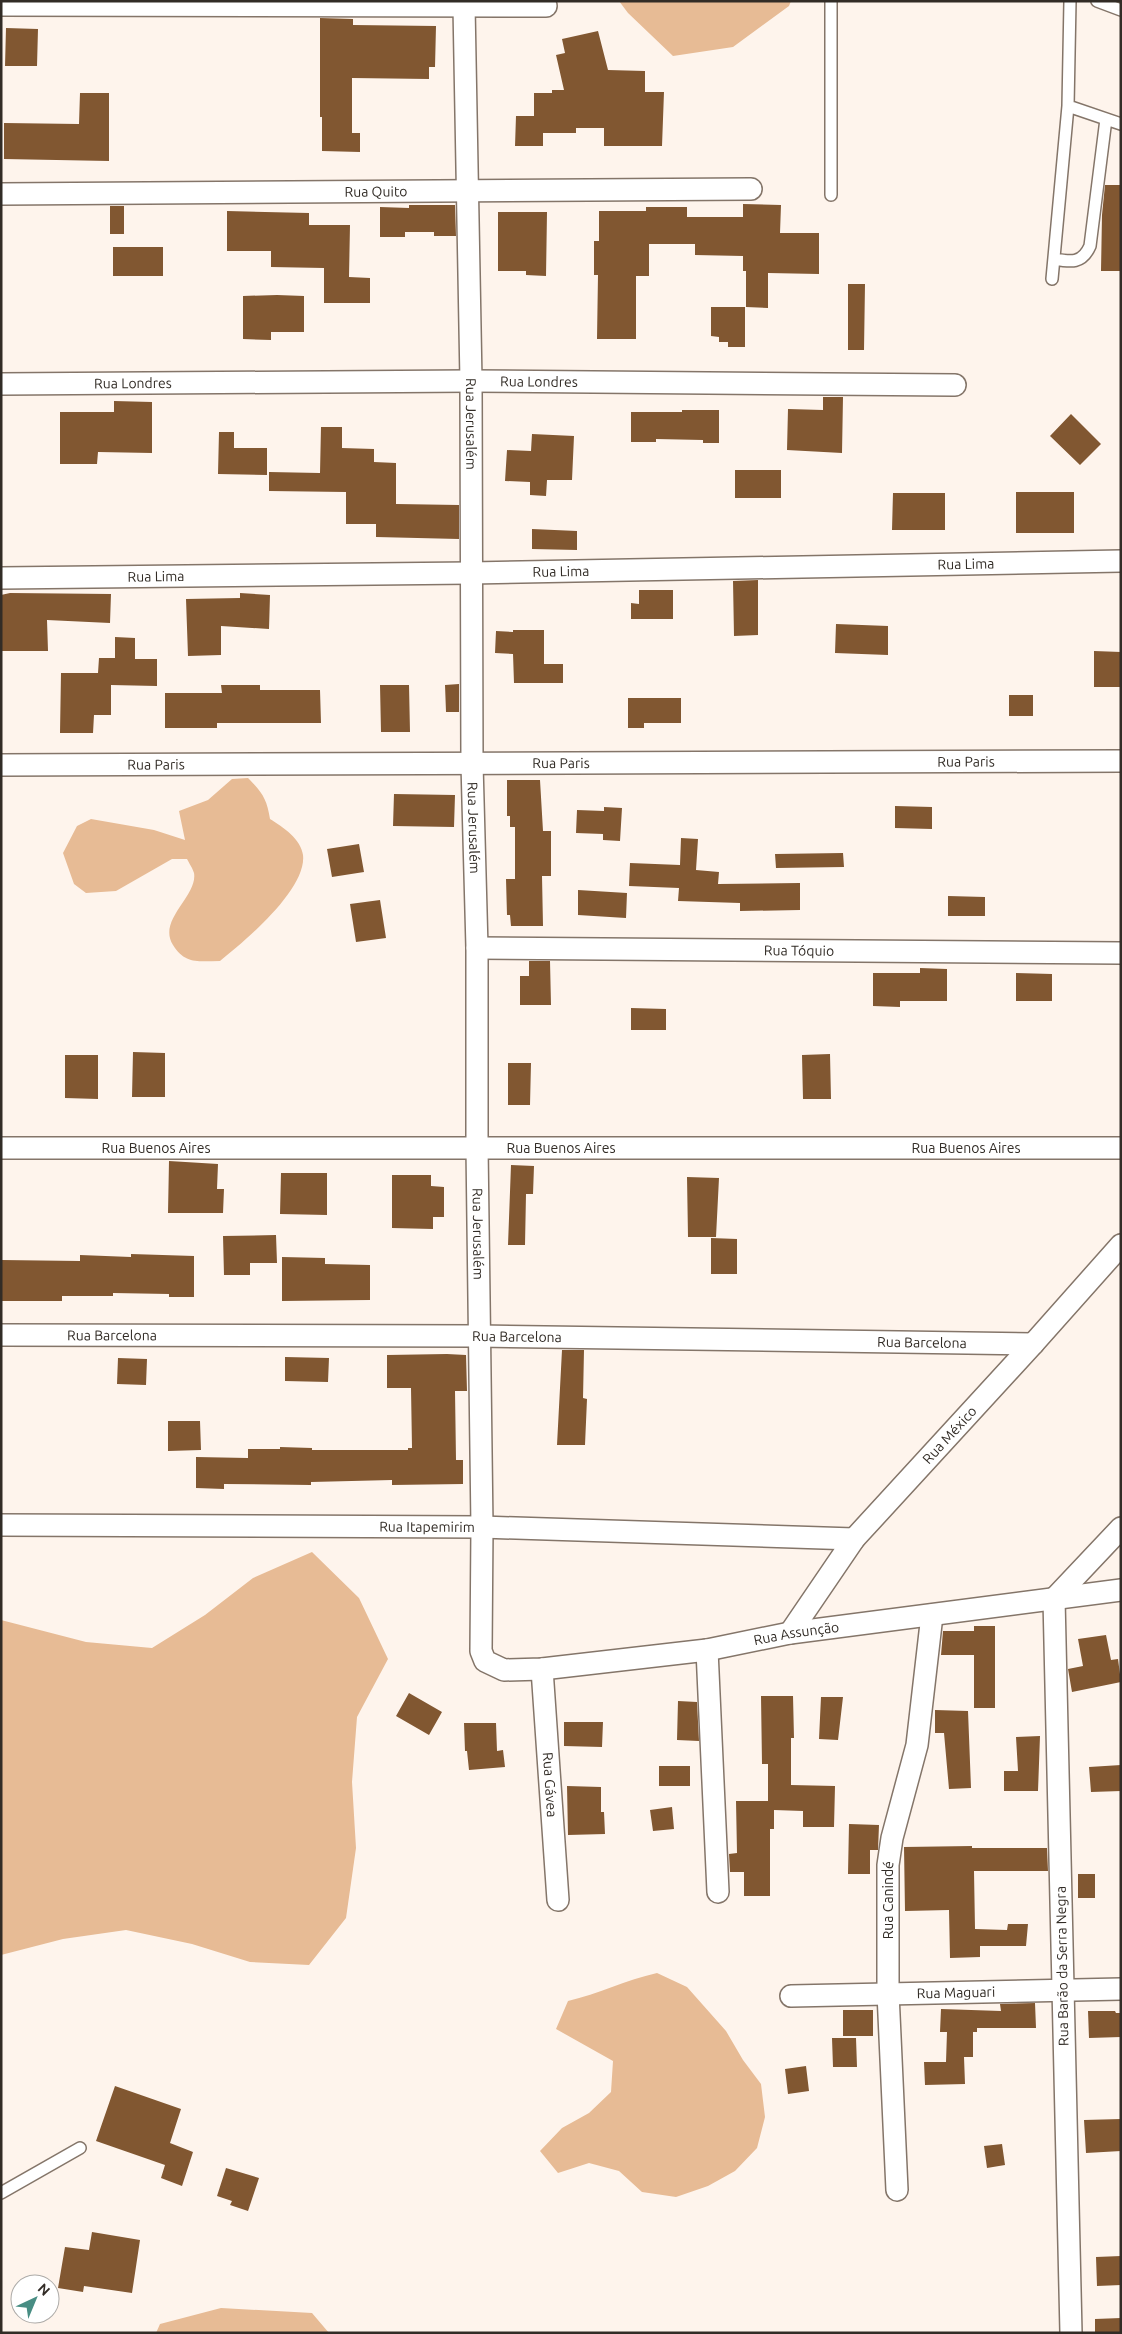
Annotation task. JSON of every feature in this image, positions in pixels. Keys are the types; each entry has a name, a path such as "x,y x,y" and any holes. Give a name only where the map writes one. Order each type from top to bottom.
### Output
{"street":[{"path":"1,5 546,6"},
{"name":"Rua Jerusalém","path":"464,6 469,192 471,381 472,764 477,948 477,1146 482,1527 481,1651"},
{"name":"Rua Quito","path":"1,194 751,189"},
{"name":"Rua Londres","path":"1,384 471,381 955,385"},
{"name":"Rua Lima","path":"1,578 471,573 1121,560"},
{"name":"Rua Paris","path":"1,765 1121,761"},
{"name":"Rua Tóquio","path":"477,948 1121,953"},
{"name":"Rua Buenos Aires","path":"1,1148 477,1146 1121,1148"},
{"name":"Rua México","path":"790,1633 854,1539 1121,1245"},
{"name":"Rua Barcelona","path":"1,1335 479,1336 1033,1344"},
{"name":"Rua Itapemirim","path":"1,1525 482,1527 854,1539"},
{"path":"1054,1600 1121,1528"},
{"name":"Rua Assunção","path":"481,1651 485,1661 504,1670 542,1669 707,1650 790,1633 1121,1590"},
{"name":"Rua Barão da Serra Negra","path":"1054,1600 1071,2333"},
{"name":"Rua Canindé","path":"897,2190 888,1993 888,1865 892,1838 917,1745 932,1615"},
{"path":"707,1650 718,1892"},
{"name":"Rua Gávea","path":"542,1669 558,1900"},
{"name":"Rua Maguari","path":"791,1996 1121,1989"}],"lane":[{"path":"831,1 831,195"},
{"path":"1052,279 1068,106 1070,1"},
{"path":"1097,1 1121,10"},
{"path":"1068,106 1121,124"},
{"path":"1054,259 1074,262 1086,256 1090,246 1106,119"},
{"path":"1,2193 80,2148"}],"shaded area":[{"path":"619,1 791,1 789,6 733,47 673,56 628,13"},
{"path":"248,778 263,796 270,819 286,830 302,849 302,868 285,898 272,913 244,941 220,961 188,959 173,945 169,936 170,926 174,917 194,882 194,873 187,859 172,859 116,891 86,893 74,884 63,853 77,826 91,819 154,830 185,840 179,811 208,800 232,779"},
{"path":"312,1552 359,1598 388,1659 357,1717 352,1782 356,1848 346,1918 309,1965 250,1962 192,1944 126,1930 63,1939 1,1955 1,1620 86,1642 152,1648 205,1615 253,1578"},
{"path":"657,1973 687,1987 726,2031 743,2060 761,2084 765,2117 757,2148 735,2171 708,2186 676,2197 642,2192 619,2171 589,2163 558,2173 540,2151 562,2128 589,2113 611,2092 613,2061 556,2029 568,2001"},
{"path":"221,2308 312,2313 329,2333 156,2333 160,2324"}],"building":[{"path":"320,18 353,19 353,25 436,26 435,67 429,67 429,79 352,78 352,133 360,133 360,152 322,151"},
{"path":"6,28 38,29 37,66 5,66"},
{"path":"598,31 608,70 645,71 645,92 664,92 662,146 604,146 604,128 576,128 576,133 543,133 543,146 515,146 516,116 534,116 534,93 552,93 552,90 564,90 556,55 565,53 562,39"},
{"path":"80,93 109,93 109,161 4,159 4,123 79,124"},
{"path":"1105,185 1121,185 1121,271 1101,271 1102,215"},
{"path":"743,204 781,205 780,233 819,233 819,274 768,273 768,308 746,307 746,271 743,271 743,256 695,255 695,244 649,244 649,276 636,276 636,339 597,339 598,275 594,275 594,241 599,241 599,211 646,211 646,207 687,207 687,217 743,217"},
{"path":"409,205 455,205 456,236 434,236 434,232 405,232 405,237 380,237 380,207 409,208"},
{"path":"110,206 124,206 124,234 110,234"},
{"path":"227,211 309,213 309,225 350,225 349,277 370,278 370,303 324,303 324,268 271,267 271,251 227,251"},
{"path":"498,212 547,212 546,276 526,275 526,271 498,271"},
{"path":"113,247 163,247 163,276 113,276"},
{"path":"848,284 865,284 864,350 848,350"},
{"path":"243,296 304,296 304,332 271,332 271,340 243,339"},
{"path":"711,307 745,307 745,347 728,347 728,342 719,342 719,337 711,336"},
{"path":"823,397 843,397 842,453 787,450 788,409 823,410"},
{"path":"114,401 152,402 152,453 98,452 97,464 60,464 60,412 114,412"},
{"path":"682,410 719,410 719,443 703,443 703,440 656,439 656,442 631,442 631,412 682,412"},
{"path":"1071,414 1101,444 1080,465 1050,436"},
{"path":"321,427 342,427 342,448 374,449 374,462 396,463 396,504 459,505 459,539 376,537 376,524 346,524 346,492 269,491 269,472 320,473"},
{"path":"219,432 234,432 234,448 267,448 267,475 218,474"},
{"path":"532,434 574,436 572,480 547,480 546,496 530,495 530,482 505,481 507,450 531,451"},
{"path":"735,470 781,470 781,498 735,498"},
{"path":"1016,492 1074,492 1074,533 1016,533"},
{"path":"893,493 945,493 945,530 892,530"},
{"path":"532,529 577,531 577,550 532,549"},
{"path":"758,580 758,635 734,636 733,581"},
{"path":"639,590 673,590 673,619 631,619 631,603 639,604"},
{"path":"10,593 111,594 110,623 47,620 48,651 1,651 1,595"},
{"path":"240,593 270,595 269,629 221,626 221,655 188,656 186,599 240,598"},
{"path":"836,624 888,626 888,655 835,653"},
{"path":"513,630 544,630 544,664 563,664 563,683 514,683 513,654 495,653 496,631 513,632"},
{"path":"115,637 135,638 135,659 157,659 157,686 111,685 111,715 94,715 93,733 60,733 61,673 98,673 99,658 115,658"},
{"path":"1094,651 1121,652 1121,687 1094,687"},
{"path":"459,684 459,712 446,712 445,685"},
{"path":"221,685 260,685 260,690 320,690 321,723 217,723 217,728 165,728 165,693 222,693"},
{"path":"380,685 409,685 410,732 381,732"},
{"path":"1009,695 1033,695 1033,716 1009,716"},
{"path":"628,698 681,698 681,723 644,723 644,728 628,728"},
{"path":"507,780 540,780 543,831 551,831 551,876 542,876 543,926 511,926 510,915 507,915 506,879 515,879 515,827 510,827 510,816 507,816"},
{"path":"394,794 455,795 454,827 393,826"},
{"path":"895,806 932,807 932,829 895,828"},
{"path":"604,807 622,808 620,841 603,840 603,834 576,833 577,810 604,811"},
{"path":"681,838 698,839 696,870 719,872 718,884 800,883 800,910 740,911 740,903 678,901 679,888 629,886 630,863 680,865"},
{"path":"359,844 364,872 332,877 327,849"},
{"path":"843,853 844,867 776,868 775,854"},
{"path":"578,890 627,893 626,918 578,915"},
{"path":"948,896 985,897 985,916 948,916"},
{"path":"380,900 386,938 356,942 350,904"},
{"path":"529,961 550,961 551,1005 520,1005 520,976 529,976"},
{"path":"920,968 947,969 947,1001 900,1001 900,1007 873,1006 873,973 920,973"},
{"path":"1016,973 1052,974 1052,1001 1016,1001"},
{"path":"631,1008 666,1009 666,1030 631,1030"},
{"path":"133,1052 165,1053 165,1097 132,1097"},
{"path":"830,1054 831,1099 803,1099 802,1055"},
{"path":"65,1055 98,1055 98,1099 65,1098"},
{"path":"508,1063 531,1063 530,1105 508,1105"},
{"path":"169,1161 218,1164 217,1189 224,1189 223,1213 168,1213"},
{"path":"511,1165 534,1166 533,1194 526,1194 525,1245 508,1245"},
{"path":"281,1173 327,1173 327,1215 280,1214"},
{"path":"392,1175 431,1175 431,1186 444,1187 444,1217 433,1217 433,1229 392,1228"},
{"path":"687,1177 719,1178 716,1237 688,1237"},
{"path":"276,1235 277,1263 250,1263 250,1275 224,1275 223,1236"},
{"path":"711,1238 737,1239 737,1274 711,1274"},
{"path":"131,1254 194,1256 194,1297 169,1297 169,1294 113,1293 113,1296 62,1296 62,1301 1,1301 1,1260 80,1261 80,1255 131,1257"},
{"path":"282,1257 325,1258 325,1264 370,1265 370,1300 282,1301"},
{"path":"562,1350 584,1350 583,1398 587,1399 585,1445 557,1445"},
{"path":"387,1355 466,1355 467,1391 455,1391 456,1460 463,1460 463,1484 392,1485 392,1480 311,1482 311,1485 224,1484 224,1489 196,1488 196,1457 248,1458 248,1449 280,1449 280,1447 312,1448 312,1450 408,1450 408,1448 412,1448 411,1388 387,1388"},
{"path":"285,1357 329,1358 328,1382 285,1381"},
{"path":"118,1358 147,1359 146,1385 117,1384"},
{"path":"168,1421 200,1421 201,1450 168,1451"},
{"path":"974,1626 995,1626 995,1708 974,1708 974,1655 941,1655 943,1631 974,1631"},
{"path":"1106,1635 1111,1660 1118,1659 1121,1682 1072,1692 1068,1669 1083,1666 1078,1639"},
{"path":"409,1693 442,1712 429,1735 396,1716"},
{"path":"761,1696 793,1696 794,1738 791,1738 791,1785 835,1786 834,1827 803,1827 803,1811 774,1810 774,1829 770,1829 770,1896 744,1896 744,1872 730,1872 729,1854 737,1853 736,1801 768,1801 768,1764 762,1764"},
{"path":"821,1697 843,1697 838,1740 819,1739"},
{"path":"678,1701 697,1702 699,1741 677,1740"},
{"path":"935,1710 968,1711 971,1788 949,1789 944,1733 935,1733"},
{"path":"564,1722 603,1722 602,1747 564,1746"},
{"path":"464,1723 496,1723 497,1751 503,1750 505,1767 469,1770 467,1751 465,1751"},
{"path":"1040,1736 1038,1791 1004,1791 1004,1771 1018,1771 1016,1737"},
{"path":"1121,1765 1121,1791 1091,1792 1089,1767"},
{"path":"659,1766 690,1766 690,1786 659,1786"},
{"path":"567,1786 601,1787 601,1812 604,1812 605,1834 568,1835"},
{"path":"672,1807 674,1829 653,1831 650,1810"},
{"path":"849,1824 879,1825 878,1850 870,1850 870,1874 848,1874"},
{"path":"972,1846 972,1848 1047,1848 1048,1871 974,1871 975,1929 1007,1930 1008,1924 1028,1924 1026,1946 980,1946 980,1957 950,1958 949,1910 905,1911 904,1847"},
{"path":"1078,1874 1095,1874 1095,1898 1078,1898"},
{"path":"1035,2003 1036,2028 977,2028 977,2032 973,2032 973,2057 964,2057 965,2084 925,2085 924,2062 946,2062 947,2032 940,2032 941,2009 1001,2011 1000,2004"},
{"path":"843,2010 873,2010 873,2036 843,2036"},
{"path":"1088,2011 1115,2011 1116,2013 1121,2013 1121,2037 1089,2038"},
{"path":"832,2038 856,2038 857,2067 833,2067"},
{"path":"806,2066 809,2091 788,2094 785,2069"},
{"path":"115,2086 181,2109 170,2143 193,2152 182,2186 161,2178 165,2165 96,2141"},
{"path":"1121,2119 1121,2151 1086,2153 1084,2120"},
{"path":"1002,2144 1005,2165 987,2168 984,2146"},
{"path":"226,2168 259,2178 248,2211 230,2205 232,2201 217,2196"},
{"path":"92,2232 140,2240 132,2293 84,2286 83,2292 60,2288 65,2247 89,2250"},
{"path":"1121,2256 1121,2285 1097,2286 1096,2257"},
{"path":"1121,2318 1121,2333 1095,2333 1095,2319"}]}
